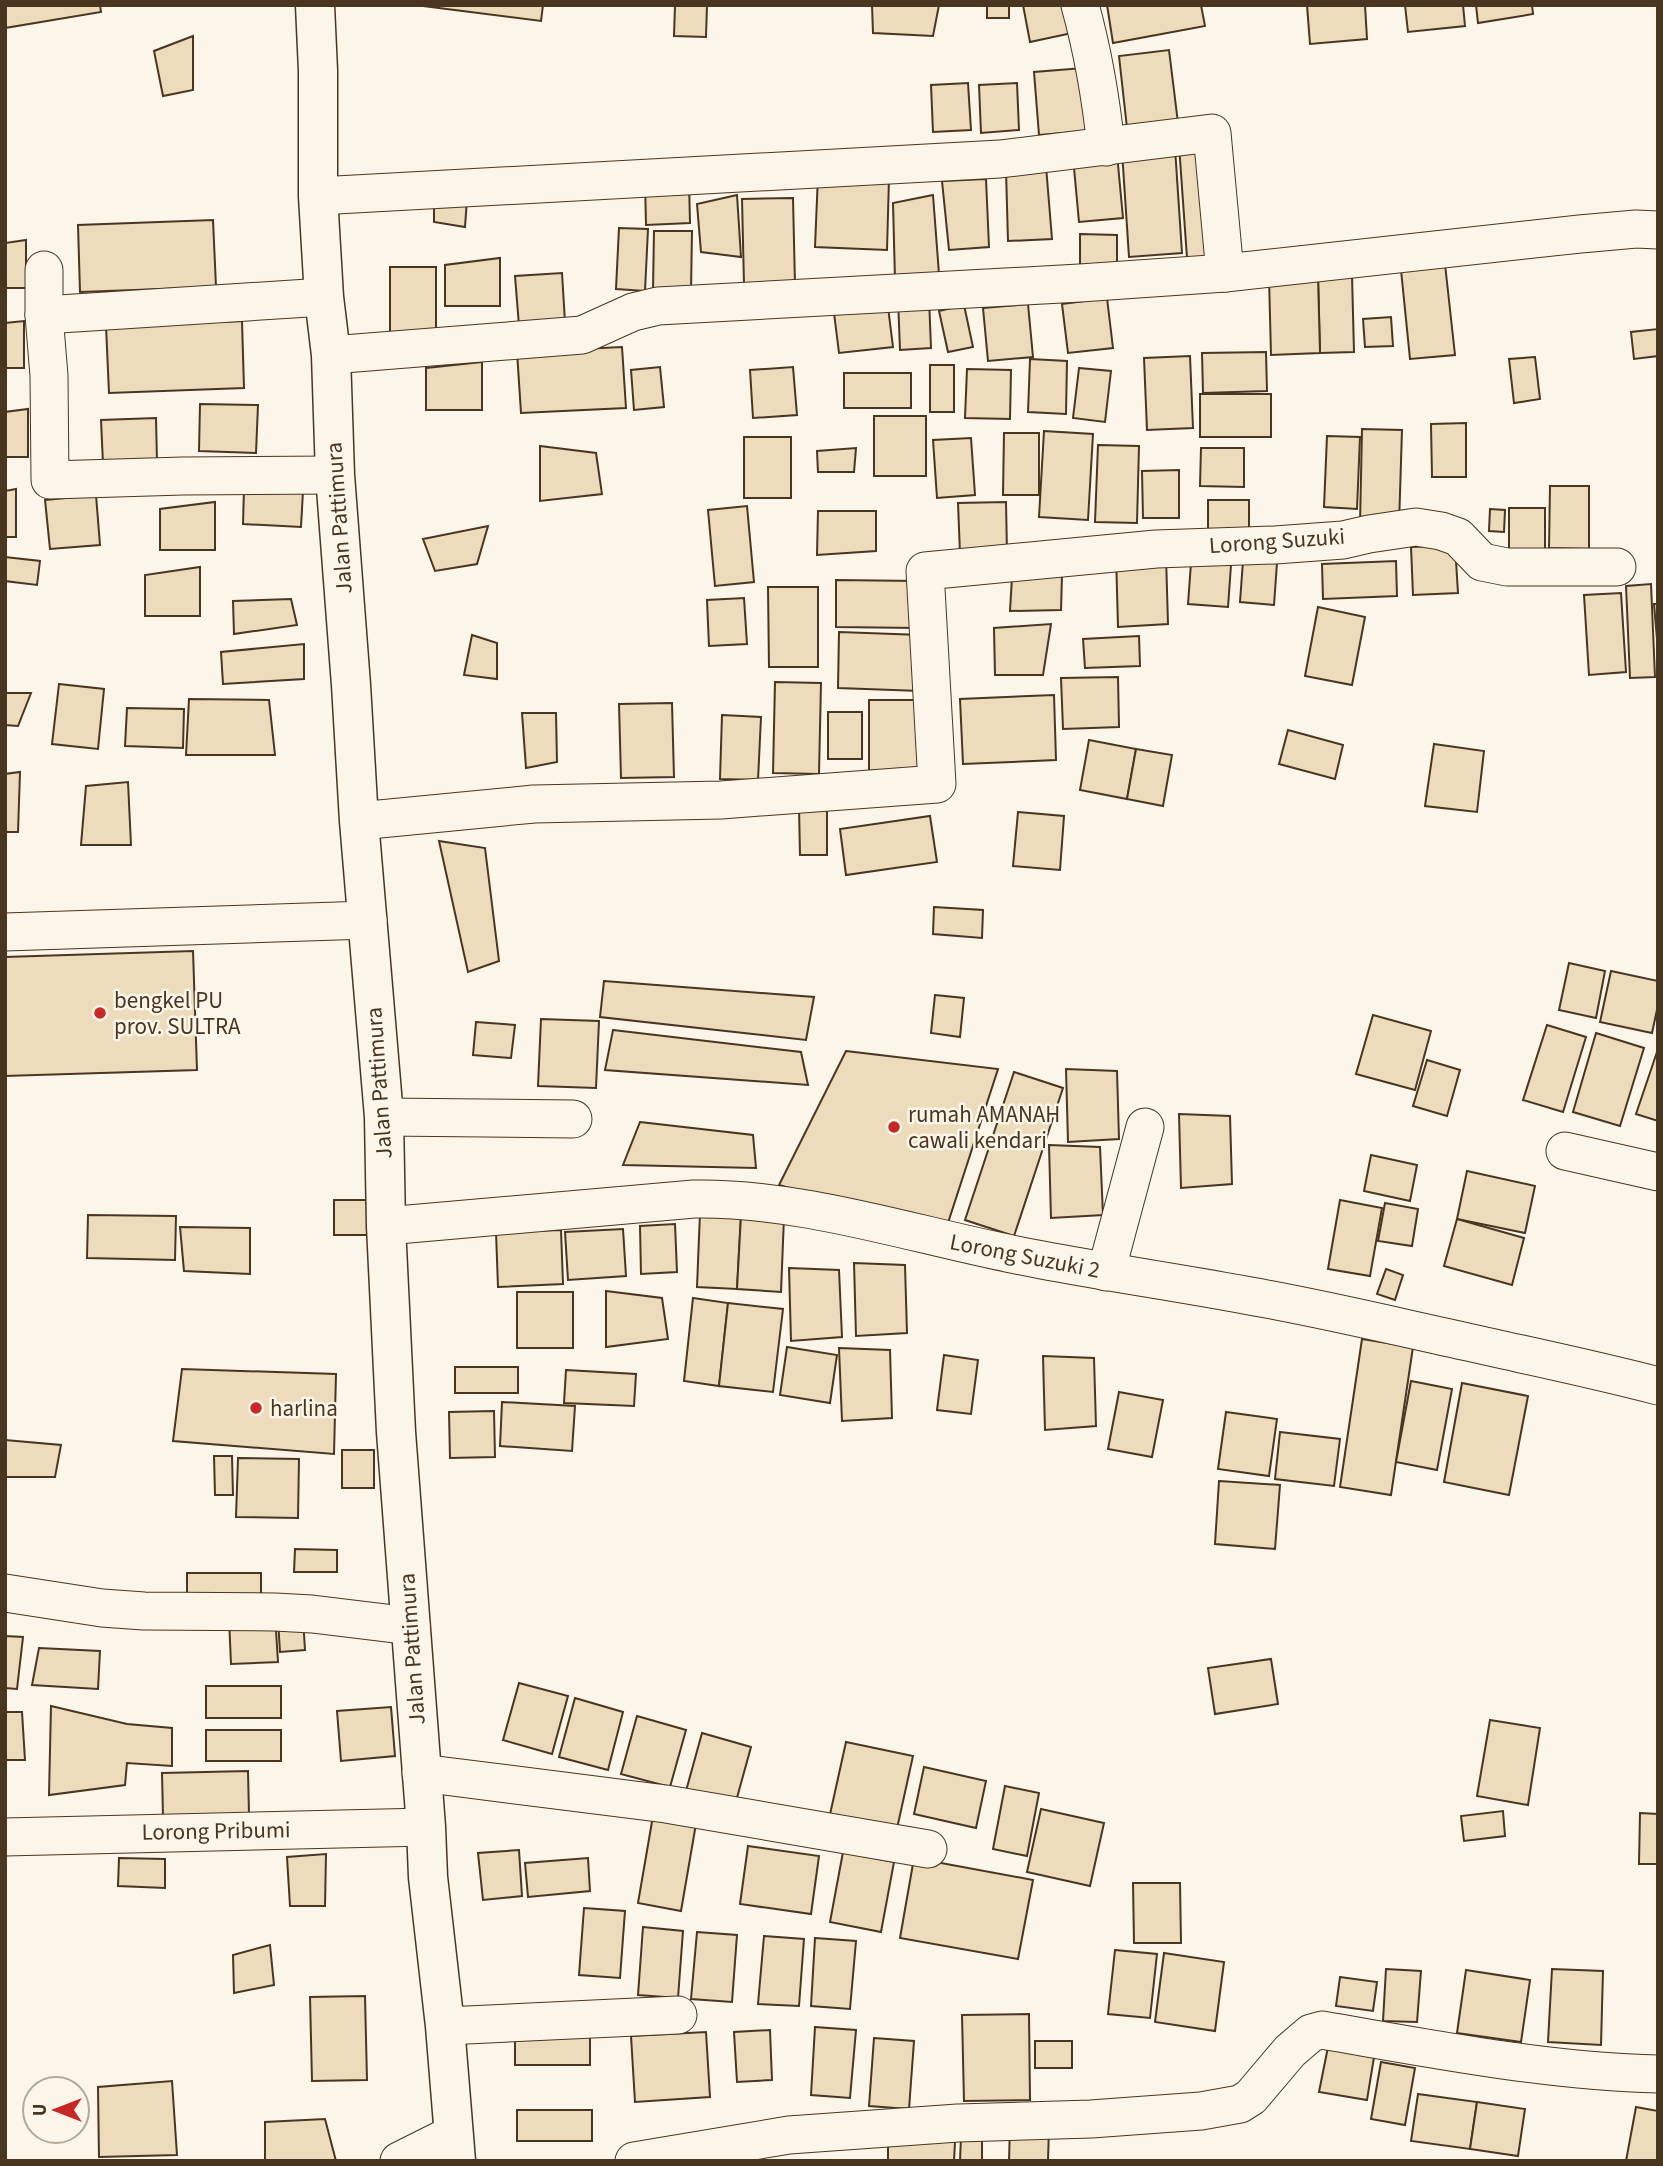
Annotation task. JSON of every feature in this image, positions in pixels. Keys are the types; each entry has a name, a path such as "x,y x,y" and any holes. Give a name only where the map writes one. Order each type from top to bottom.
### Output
{"highway":[{"name":"Jalan Pattimura","path":"315,5 318,196 324,297 331,355 335,475 359,821 384,1117 386,1226 396,1433 428,1877 445,2025 455,2147"}],"street":[{"path":"1080,5 1096,76 1106,147"},
{"path":"318,196 1000,159 1212,133 1225,273"},
{"path":"331,355 582,335 625,316 658,306 1225,273 1580,234 1636,229 1658,230"},
{"path":"44,270 50,480 335,475"},
{"path":"44,315 324,297"},
{"name":"Lorong Suzuki","path":"359,821 534,804 721,800 937,784 925,571 1146,550 1343,540 1416,527 1458,537 1482,562 1507,567 1618,568"},
{"path":"5,932 368,920"},
{"path":"384,1117 573,1119"},
{"path":"1106,1272 1146,1127"},
{"path":"1565,1151 1658,1172"},
{"name":"Lorong Suzuki 2","path":"386,1226 694,1199 728,1198 762,1202 1106,1272 1265,1299 1658,1386"},
{"path":"5,1592 102,1608 288,1613 411,1626"},
{"path":"421,1773 666,1804 928,1849"},
{"name":"Lorong Pribumi","path":"5,1838 426,1827"},
{"path":"445,2025 678,2015"},
{"path":"634,2161 789,2135 958,2123 1105,2118 1202,2111 1240,2104 1251,2096 1290,2051 1311,2033 1322,2030 1503,2060 1614,2073 1658,2074"},
{"path":"399,2161 455,2147"}],"building":[{"path":"5,5 100,5 101,12 5,28"},
{"path":"415,5 543,5 541,21"},
{"path":"675,5 707,5 706,37 674,36"},
{"path":"872,5 939,5 933,36 873,33"},
{"path":"987,5 1009,5 1009,18 987,18"},
{"path":"1023,5 1066,5 1072,33 1030,42"},
{"path":"1107,5 1201,5 1205,26 1113,43"},
{"path":"1307,5 1365,5 1367,39 1310,44"},
{"path":"1405,5 1463,5 1465,26 1408,32"},
{"path":"1476,5 1532,5 1533,14 1478,23"},
{"path":"193,36 193,90 163,96 154,51"},
{"path":"1169,50 1179,131 1128,137 1119,56"},
{"path":"1083,68 1088,131 1039,135 1034,72"},
{"path":"968,83 971,130 933,132 931,85"},
{"path":"1017,83 1019,130 981,133 979,85"},
{"path":"1211,142 1219,256 1187,258 1179,145"},
{"path":"1175,148 1182,253 1129,257 1122,151"},
{"path":"1117,154 1123,218 1079,222 1073,157"},
{"path":"1046,166 1052,239 1008,241 1006,171"},
{"path":"818,175 889,178 887,250 815,247"},
{"path":"986,179 989,247 949,250 942,181"},
{"path":"689,181 690,223 646,225 645,182"},
{"path":"434,194 467,199 465,227 434,222"},
{"path":"737,195 741,257 701,252 697,204"},
{"path":"933,195 939,274 895,280 893,203"},
{"path":"793,198 795,284 744,285 742,199"},
{"path":"213,220 216,287 80,292 78,225"},
{"path":"619,228 648,229 645,291 616,289"},
{"path":"654,231 692,231 691,291 653,290"},
{"path":"1080,234 1117,235 1117,269 1080,269"},
{"path":"26,240 26,288 5,288 5,243"},
{"path":"1444,255 1455,355 1410,359 1400,260"},
{"path":"500,258 500,306 445,306 445,265"},
{"path":"390,267 436,267 436,336 390,336"},
{"path":"562,273 565,322 519,326 515,276"},
{"path":"1352,275 1354,352 1320,353 1318,276"},
{"path":"1318,276 1320,353 1271,355 1269,278"},
{"path":"929,298 931,348 900,350 898,299"},
{"path":"1107,298 1113,348 1068,353 1062,304"},
{"path":"1028,304 1033,357 988,361 983,308"},
{"path":"964,305 973,347 948,352 939,311"},
{"path":"888,307 893,347 839,353 834,313"},
{"path":"1391,317 1393,346 1365,347 1363,319"},
{"path":"24,321 24,368 5,368 5,323"},
{"path":"242,321 244,388 109,393 106,326"},
{"path":"1658,329 1658,356 1634,359 1631,332"},
{"path":"622,347 626,408 521,413 517,352"},
{"path":"1266,352 1267,391 1203,393 1202,353"},
{"path":"1190,356 1193,428 1147,430 1144,358"},
{"path":"1535,357 1540,399 1514,403 1509,359"},
{"path":"1030,359 1067,361 1066,414 1028,412"},
{"path":"482,362 482,410 426,410 426,368"},
{"path":"930,365 954,365 954,412 930,412"},
{"path":"660,367 664,407 634,410 631,370"},
{"path":"793,367 797,415 753,418 750,370"},
{"path":"1079,368 1111,371 1105,422 1073,418"},
{"path":"967,369 1011,370 1010,419 965,418"},
{"path":"844,373 911,373 911,408 844,408"},
{"path":"1200,394 1271,394 1271,437 1200,437"},
{"path":"200,404 258,405 256,453 199,451"},
{"path":"28,409 28,457 5,457 5,412"},
{"path":"874,416 926,416 926,476 874,476"},
{"path":"156,418 157,462 103,464 101,420"},
{"path":"1466,423 1466,477 1432,477 1431,424"},
{"path":"1362,429 1402,430 1399,525 1360,524"},
{"path":"1044,431 1093,434 1088,520 1039,517"},
{"path":"1004,433 1039,433 1039,495 1003,495"},
{"path":"1327,436 1360,437 1357,509 1324,507"},
{"path":"744,437 791,437 791,498 744,498"},
{"path":"971,438 975,495 937,498 933,440"},
{"path":"1098,445 1139,446 1137,523 1095,522"},
{"path":"540,446 596,453 602,494 540,501"},
{"path":"856,448 854,472 818,472 817,451"},
{"path":"1201,448 1244,448 1244,487 1200,486"},
{"path":"1179,470 1179,518 1143,518 1142,471"},
{"path":"1550,486 1589,486 1589,549 1549,548"},
{"path":"244,488 303,491 301,527 243,524"},
{"path":"16,489 16,537 5,537 5,491"},
{"path":"96,495 100,545 50,549 45,500"},
{"path":"1208,500 1249,500 1249,532 1208,532"},
{"path":"215,502 215,550 160,550 160,509"},
{"path":"1006,502 1007,553 960,554 958,503"},
{"path":"747,506 754,582 715,586 708,510"},
{"path":"1509,508 1545,508 1545,554 1509,554"},
{"path":"1490,509 1505,510 1504,532 1489,531"},
{"path":"818,511 876,511 876,551 817,555"},
{"path":"488,526 477,564 435,571 423,539"},
{"path":"1455,545 1458,593 1413,595 1411,547"},
{"path":"1244,547 1278,549 1274,605 1240,602"},
{"path":"1116,554 1166,556 1168,624 1118,627"},
{"path":"5,557 40,561 37,585 5,581"},
{"path":"1396,561 1397,596 1323,599 1322,564"},
{"path":"1191,563 1231,565 1228,607 1188,604"},
{"path":"200,567 200,616 145,616 145,575"},
{"path":"1062,575 1061,610 1010,611 1012,577"},
{"path":"836,580 918,581 918,628 836,627"},
{"path":"1651,584 1655,677 1630,678 1626,586"},
{"path":"768,587 818,587 818,667 769,667"},
{"path":"1621,593 1626,672 1589,675 1584,595"},
{"path":"744,598 747,644 709,646 707,600"},
{"path":"291,599 297,625 234,634 233,601"},
{"path":"1654,604 1658,604 1658,651"},
{"path":"1318,607 1365,617 1352,685 1305,676"},
{"path":"1051,624 1043,675 995,675 994,628"},
{"path":"839,632 921,635 920,691 838,688"},
{"path":"472,635 497,643 497,679 464,675"},
{"path":"1139,636 1140,666 1085,668 1083,639"},
{"path":"304,644 304,679 223,684 221,652"},
{"path":"1118,677 1119,727 1063,729 1061,678"},
{"path":"775,682 821,683 819,774 773,773"},
{"path":"59,684 104,689 98,749 52,744"},
{"path":"5,693 31,693 18,726 5,725"},
{"path":"1054,695 1056,760 963,764 960,699"},
{"path":"189,699 269,700 275,755 186,755"},
{"path":"869,700 930,700 929,772 869,772"},
{"path":"672,703 674,777 621,778 619,704"},
{"path":"127,708 184,709 183,748 125,746"},
{"path":"828,712 862,712 862,759 828,759"},
{"path":"522,713 556,713 557,762 526,768"},
{"path":"722,715 761,717 758,780 720,779"},
{"path":"1288,730 1343,745 1335,779 1279,764"},
{"path":"1089,740 1136,749 1127,799 1080,790"},
{"path":"1434,744 1484,751 1477,812 1425,806"},
{"path":"1136,749 1172,755 1163,806 1127,799"},
{"path":"20,772 18,832 5,832 5,774"},
{"path":"128,782 131,845 81,845 86,786"},
{"path":"799,807 827,807 827,855 800,855"},
{"path":"1018,812 1064,816 1060,870 1013,866"},
{"path":"930,816 937,862 846,875 840,829"},
{"path":"439,841 485,848 499,961 468,972"},
{"path":"934,907 983,910 982,938 933,934"},
{"name":"bengkel PU prov. SULTRA","path":"193,951 197,1070 5,1076 5,957"},
{"path":"1569,963 1605,971 1596,1018 1559,1010"},
{"path":"1611,971 1658,981 1658,1005 1652,1033 1600,1022"},
{"path":"604,981 814,997 806,1040 600,1017"},
{"path":"935,995 964,998 960,1037 931,1033"},
{"path":"1373,1015 1431,1031 1415,1090 1356,1074"},
{"path":"541,1019 599,1021 596,1088 538,1086"},
{"path":"476,1022 515,1025 511,1058 473,1055"},
{"path":"1547,1025 1586,1037 1563,1112 1523,1100"},
{"path":"613,1030 801,1052 808,1085 605,1070"},
{"path":"1596,1033 1644,1048 1620,1126 1573,1112"},
{"path":"1658,1049 1658,1121 1636,1114"},
{"name":"rumah AMANAH cawali kendari","path":"846,1051 998,1069 945,1232 779,1185"},
{"path":"1427,1060 1460,1070 1447,1116 1413,1106"},
{"path":"1066,1069 1117,1071 1119,1139 1068,1142"},
{"path":"1014,1072 1063,1088 1014,1236 965,1220"},
{"path":"1179,1114 1230,1116 1232,1184 1181,1188"},
{"path":"640,1122 753,1135 756,1168 623,1165"},
{"path":"1049,1145 1100,1147 1103,1215 1051,1218"},
{"path":"1371,1155 1417,1165 1410,1201 1364,1191"},
{"path":"1467,1171 1535,1186 1525,1233 1457,1219"},
{"path":"334,1200 372,1200 372,1235 334,1235"},
{"path":"1340,1200 1382,1208 1370,1276 1328,1269"},
{"path":"1385,1203 1418,1209 1412,1246 1378,1241"},
{"path":"700,1213 741,1215 737,1289 697,1287"},
{"path":"88,1215 176,1216 175,1260 87,1258"},
{"path":"741,1215 784,1217 781,1292 737,1289"},
{"path":"1457,1219 1524,1238 1512,1285 1444,1266"},
{"path":"675,1224 677,1272 641,1274 640,1226"},
{"path":"180,1227 250,1228 250,1274 184,1271"},
{"path":"623,1229 626,1276 568,1280 565,1232"},
{"path":"561,1230 563,1284 498,1287 496,1232"},
{"path":"854,1263 905,1265 907,1333 856,1336"},
{"path":"789,1268 839,1270 842,1337 791,1341"},
{"path":"1386,1269 1403,1275 1395,1300 1377,1294"},
{"path":"606,1291 662,1298 668,1339 606,1347"},
{"path":"517,1292 573,1292 573,1348 517,1348"},
{"path":"693,1298 728,1303 719,1386 684,1381"},
{"path":"728,1303 783,1309 773,1392 719,1386"},
{"path":"1362,1339 1413,1347 1391,1495 1340,1487"},
{"path":"787,1347 837,1355 830,1403 780,1395"},
{"path":"839,1348 890,1350 892,1418 842,1421"},
{"path":"944,1355 978,1360 971,1414 937,1410"},
{"path":"1043,1356 1094,1358 1096,1426 1045,1430"},
{"path":"455,1367 518,1367 518,1393 455,1393"},
{"name":"harlina","path":"182,1369 336,1374 334,1454 173,1441"},
{"path":"566,1370 636,1374 634,1406 564,1403"},
{"path":"1411,1381 1452,1389 1437,1470 1396,1462"},
{"path":"1462,1383 1528,1396 1509,1495 1444,1482"},
{"path":"1119,1392 1163,1400 1152,1457 1108,1449"},
{"path":"502,1402 575,1406 572,1451 500,1446"},
{"path":"494,1411 495,1457 450,1458 449,1412"},
{"path":"1226,1412 1277,1419 1269,1476 1218,1469"},
{"path":"1280,1432 1340,1439 1334,1486 1275,1479"},
{"path":"5,1440 61,1445 55,1477 5,1477"},
{"path":"342,1450 374,1450 374,1488 342,1488"},
{"path":"214,1456 232,1456 233,1495 215,1495"},
{"path":"238,1458 299,1459 298,1518 236,1517"},
{"path":"1219,1481 1280,1485 1275,1549 1215,1544"},
{"path":"295,1549 337,1550 337,1572 294,1572"},
{"path":"187,1573 261,1573 261,1605 187,1605"},
{"path":"275,1615 278,1662 231,1664 229,1618"},
{"path":"303,1618 305,1650 280,1652 278,1620"},
{"path":"5,1636 23,1637 17,1689 5,1688"},
{"path":"39,1648 100,1651 98,1689 32,1685"},
{"path":"1271,1659 1278,1704 1215,1714 1208,1668"},
{"path":"519,1683 568,1696 552,1754 503,1740"},
{"path":"206,1686 281,1686 281,1718 206,1718"},
{"path":"575,1698 623,1712 608,1770 559,1757"},
{"path":"51,1706 127,1724 172,1728 172,1766 127,1763 125,1785 49,1795"},
{"path":"391,1707 395,1756 341,1761 337,1711"},
{"path":"5,1712 22,1712 25,1760 5,1760"},
{"path":"637,1716 686,1730 670,1787 621,1774"},
{"path":"1490,1720 1540,1728 1528,1805 1477,1796"},
{"path":"206,1730 281,1730 281,1761 206,1761"},
{"path":"702,1733 751,1747 735,1805 686,1791"},
{"path":"846,1742 913,1756 896,1833 829,1819"},
{"path":"924,1767 986,1781 976,1828 914,1814"},
{"path":"248,1771 249,1814 163,1816 162,1773"},
{"path":"1005,1786 1039,1793 1027,1856 993,1849"},
{"path":"1041,1809 1104,1823 1090,1886 1027,1872"},
{"path":"654,1810 697,1818 681,1911 638,1903"},
{"path":"1503,1811 1505,1836 1464,1841 1461,1816"},
{"path":"1640,1813 1658,1814 1658,1864 1639,1864"},
{"path":"748,1846 819,1856 811,1914 740,1904"},
{"path":"519,1850 522,1896 483,1900 478,1853"},
{"path":"843,1852 894,1862 881,1932 830,1922"},
{"path":"326,1854 325,1906 290,1906 287,1857"},
{"path":"119,1858 165,1859 165,1888 118,1886"},
{"path":"588,1858 590,1891 528,1897 525,1863"},
{"path":"914,1858 1033,1880 1018,1959 900,1938"},
{"path":"1133,1883 1180,1883 1181,1943 1134,1943"},
{"path":"584,1908 625,1911 620,1978 579,1975"},
{"path":"643,1927 683,1931 678,1998 638,1995"},
{"path":"697,1932 737,1935 732,2002 691,1999"},
{"path":"764,1936 804,1939 799,2006 758,2004"},
{"path":"815,1938 856,1941 850,2009 811,2006"},
{"path":"270,1945 274,1985 234,1993 233,1955"},
{"path":"1115,1950 1157,1954 1150,2018 1108,2014"},
{"path":"1164,1953 1224,1962 1215,2031 1155,2022"},
{"path":"1386,1969 1421,1971 1417,2022 1383,2021"},
{"path":"1552,1969 1603,1971 1601,2045 1548,2042"},
{"path":"1466,1970 1530,1980 1521,2042 1457,2033"},
{"path":"1340,1977 1377,1982 1373,2011 1336,2006"},
{"path":"365,1996 367,2080 312,2081 310,1997"},
{"path":"1029,2014 1030,2100 964,2101 962,2015"},
{"path":"815,2027 856,2030 850,2098 811,2095"},
{"path":"770,2030 772,2080 737,2082 734,2032"},
{"path":"706,2032 710,2097 635,2102 631,2036"},
{"path":"515,2034 590,2034 590,2065 515,2065"},
{"path":"874,2038 914,2041 909,2109 869,2106"},
{"path":"1035,2041 1072,2041 1072,2068 1035,2068"},
{"path":"1329,2042 1375,2051 1367,2100 1319,2092"},
{"path":"1381,2062 1415,2068 1405,2125 1371,2119"},
{"path":"172,2081 177,2155 99,2157 98,2087"},
{"path":"1418,2094 1477,2102 1470,2149 1411,2141"},
{"path":"1477,2102 1525,2109 1518,2156 1470,2149"},
{"path":"1636,2107 1658,2111 1658,2161 1626,2161"},
{"path":"517,2110 592,2110 592,2141 517,2141"},
{"path":"325,2119 336,2161 265,2161 265,2122"},
{"path":"1010,2125 1049,2127 1048,2161 1009,2161"},
{"path":"961,2137 982,2138 982,2161 960,2161"},
{"path":"888,2141 955,2142 954,2161 888,2161"}],"place":[{"name":"bengkel PU prov. SULTRA","path":"100,1013"},
{"name":"rumah AMANAH cawali kendari","path":"894,1127"},
{"name":"harlina","path":"256,1408"}]}
